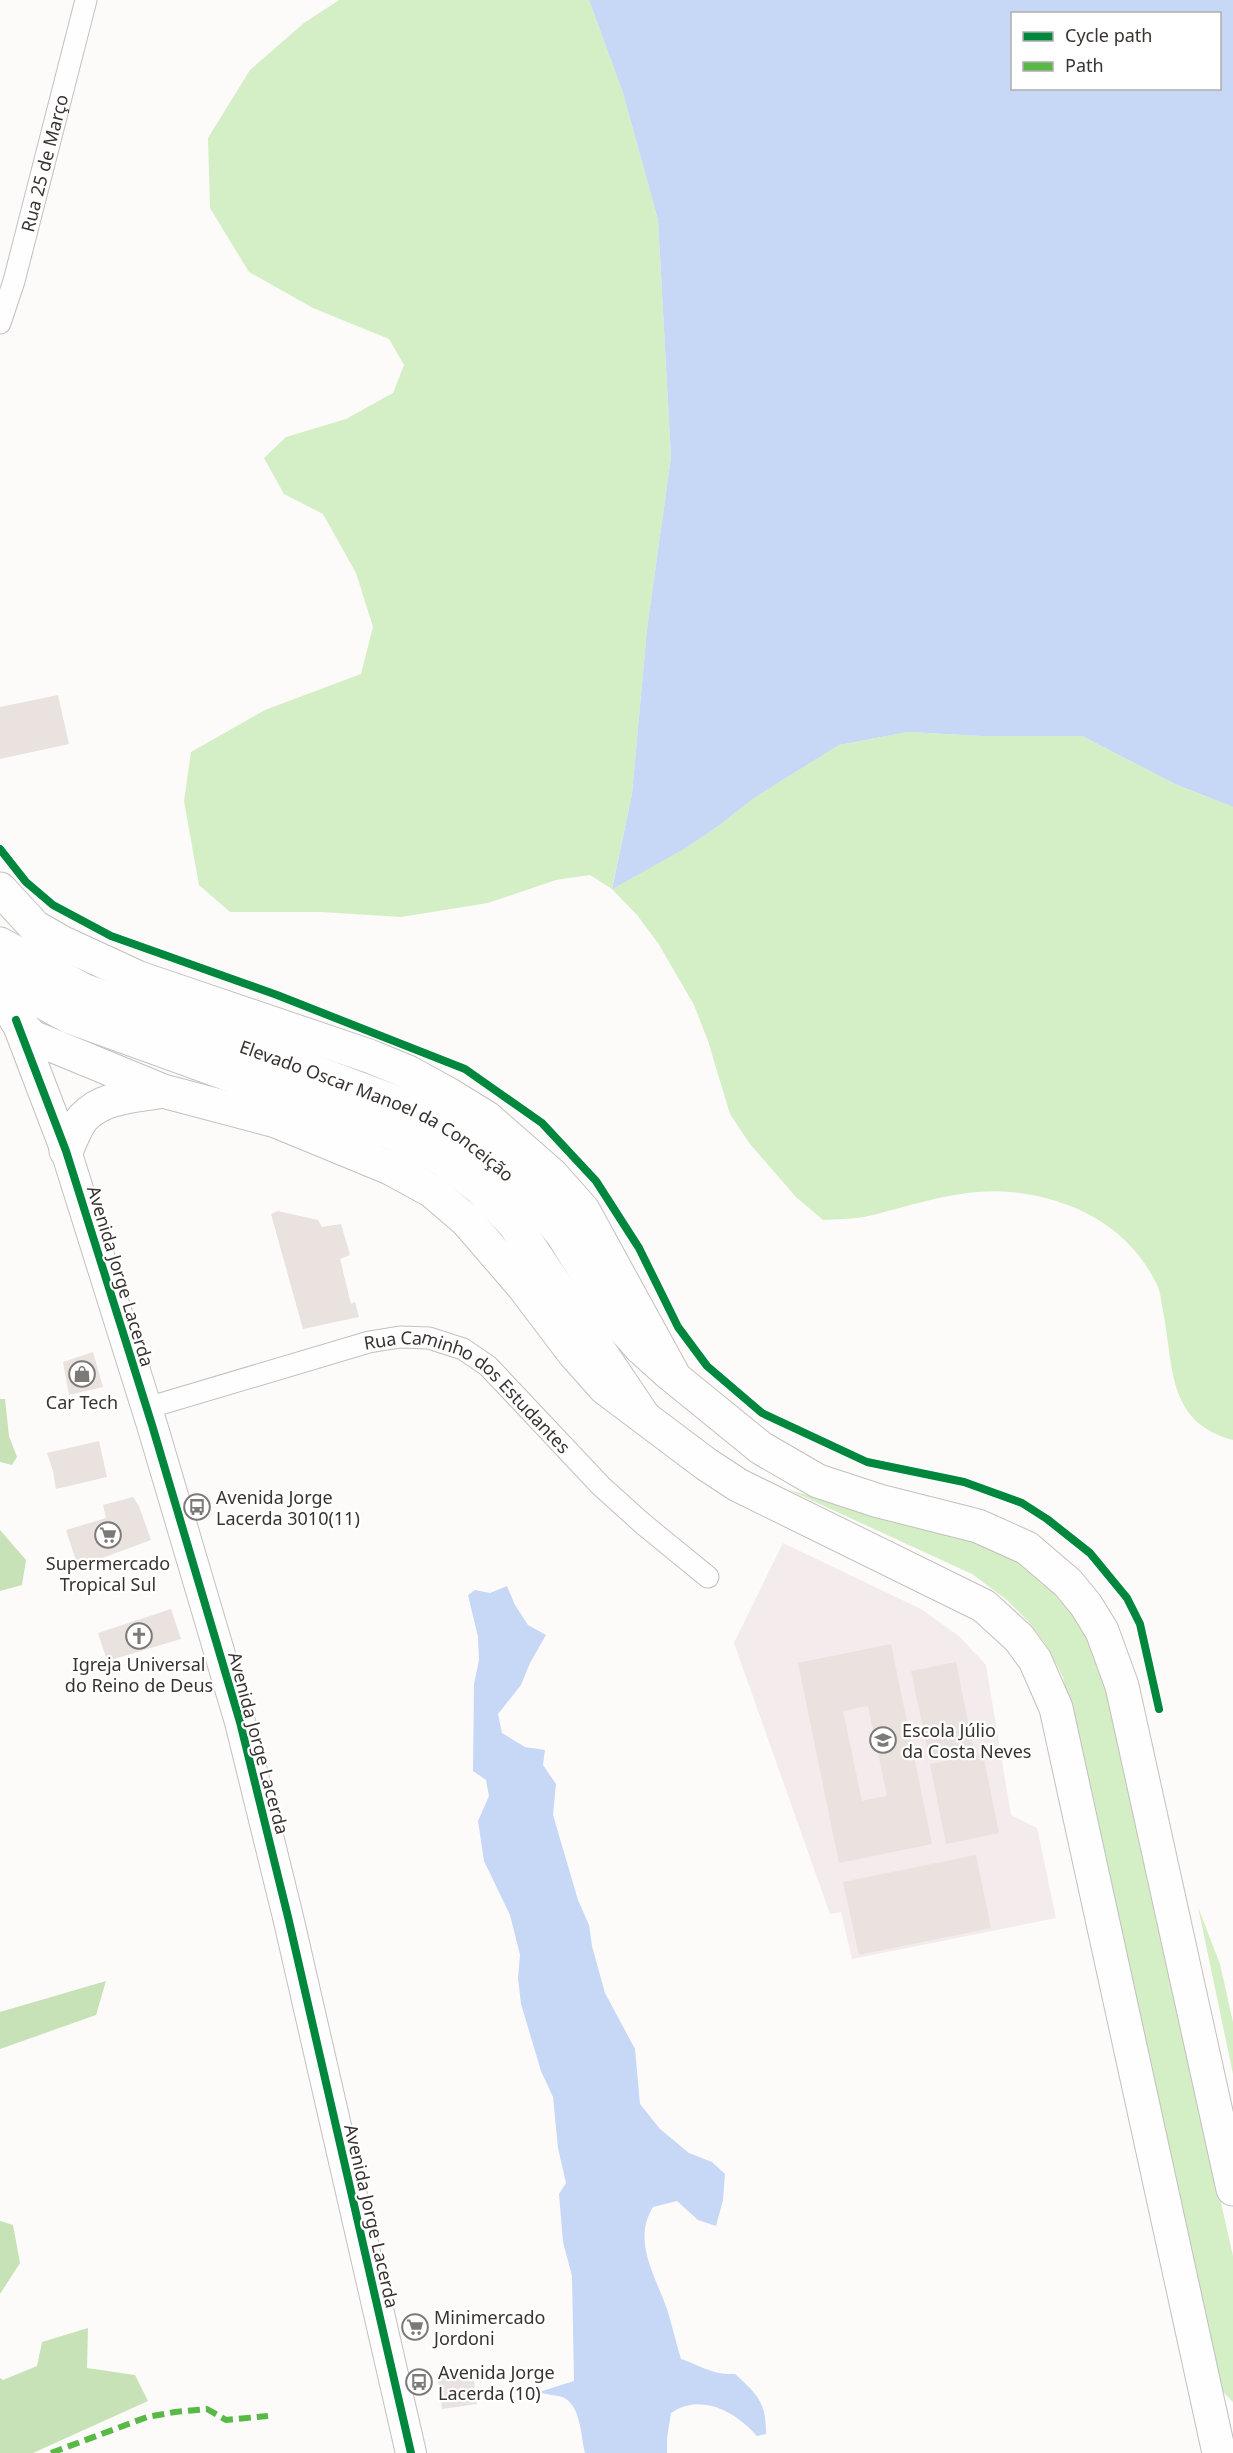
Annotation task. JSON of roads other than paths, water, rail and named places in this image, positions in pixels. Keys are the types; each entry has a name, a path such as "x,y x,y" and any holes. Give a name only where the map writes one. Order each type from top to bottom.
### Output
{"main road":[{"path":"6,897 35,927 63,943 139,978 369,1056 408,1072 487,1118 552,1175 583,1210 675,1378"},
{"name":"Elevado Oscar Manoel da Conceição","path":"0,944 83,990 296,1065 426,1116 465,1139 501,1168 646,1421"},
{"path":"0,980 8,1030 32,1037 163,1091 276,1121 390,1167 432,1191 467,1221 605,1388 646,1421 738,1485 984,1606 1019,1638 1035,1660 1047,1684 1061,1728 1222,2439"},
{"name":"Elevado Oscar Manoel da Conceição","path":"0,980 69,1017 394,1134 446,1161 480,1188 563,1235 613,1316 640,1347 761,1448 818,1481 879,1501 978,1526 1027,1548 1068,1583 1086,1605 1102,1631 1122,1686 1233,2189"},
{"name":"Avenida Jorge Lacerda","path":"8,1030 31,1061 66,1151 147,1408 240,1722 288,1917 411,2453"},
{"path":"66,1151 82,1119 98,1106 118,1098 163,1091"}],"street":[{"name":"Rua 25 de Março","path":"0,323 14,281 86,0"},
{"name":"Rua Caminho dos Estudantes","path":"147,1408 369,1342 400,1337 429,1338 463,1349 488,1366 601,1486 642,1523 708,1576"}],"water":[{"path":"589,0 1233,0 1233,807 1175,784 1082,736 982,736 908,732 839,745 754,798 686,848 612,889 632,794 647,629 671,457 658,220 623,93"},
{"path":"507,1586 515,1605 528,1625 546,1635 521,1685 498,1714 502,1733 525,1747 545,1750 543,1765 556,1784 553,1815 578,1900 589,1925 592,1946 605,1993 635,2049 640,2104 660,2129 689,2153 712,2162 725,2174 723,2200 716,2226 698,2220 677,2201 653,2207 645,2232 648,2258 667,2309 681,2359 713,2372 735,2374 759,2400 766,2423 766,2434 757,2436 739,2419 728,2413 706,2405 694,2404 671,2413 667,2453 585,2453 577,2414 573,2406 562,2397 539,2392 574,2381 572,2276 563,2242 559,2194 566,2183 558,2148 553,2097 541,2071 521,2004 518,1978 520,1955 510,1915 484,1861 478,1821 489,1796 486,1780 473,1771 474,1684 479,1660 478,1637 468,1595 475,1590 490,1593"}],"place":[{"name":"Car Tech","path":"82,1374"},
{"name":"Avenida Jorge Lacerda 3010(11)","path":"197,1507"},
{"name":"Supermercado Tropical Sul","path":"108,1535"},
{"name":"Igreja Universal do Reino de Deus","path":"139,1636"},
{"name":"Escola Júlio da Costa Neves","path":"883,1740"},
{"name":"Minimercado Jordoni","path":"415,2327"},
{"name":"Avenida Jorge Lacerda (10)","path":"419,2382"}]}
